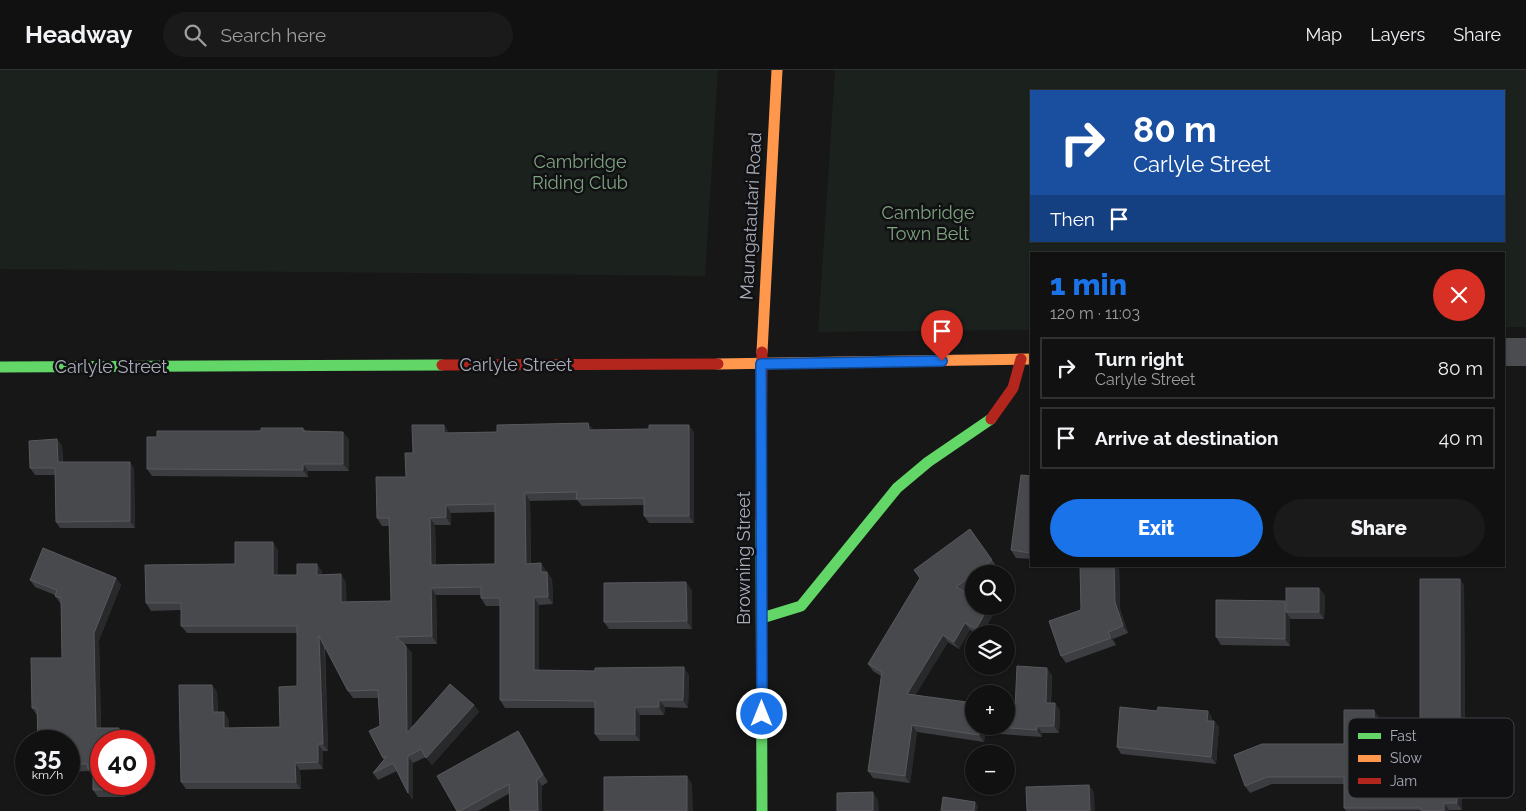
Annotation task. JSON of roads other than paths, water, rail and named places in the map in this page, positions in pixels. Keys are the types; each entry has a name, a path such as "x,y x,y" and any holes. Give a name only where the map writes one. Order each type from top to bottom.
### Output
{"street":[{"name":"Maungatautari Road","path":"761,364 777,70"},
{"path":"1505,352 1526,352"},
{"name":"Carlyle Street","path":"0,367 761,364 1026,359"},
{"path":"762,618 801,606 897,488 928,462 991,420 1013,388 1026,359"},
{"name":"Browning Street","path":"761,364 762,811"}],"park label":[{"name":"Cambridge Riding Club","path":"580,172"},
{"name":"Cambridge Town Belt","path":"928,223"}]}
